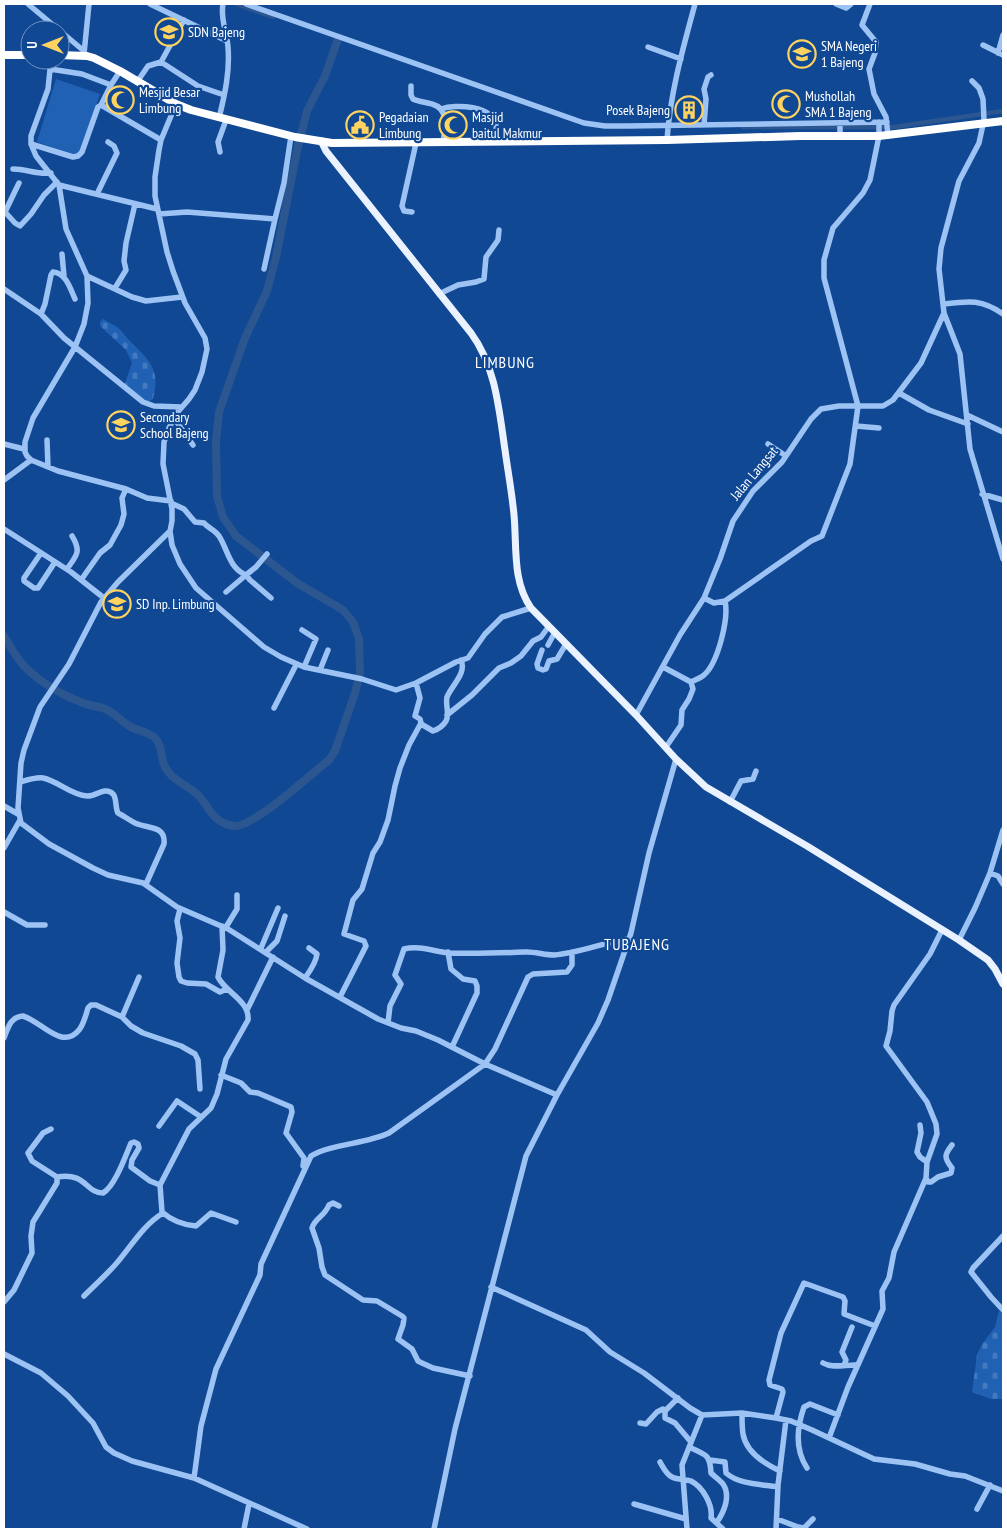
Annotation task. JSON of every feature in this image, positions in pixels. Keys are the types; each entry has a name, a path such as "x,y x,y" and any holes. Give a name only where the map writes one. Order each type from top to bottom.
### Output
{"highway":[{"path":"70,54 84,53 120,71 176,104 222,119 296,137 345,143 495,141 668,131 840,135 854,130 879,129 888,134 1003,121"},
{"path":"4,55 20,55"}],"main road":[{"path":"321,141 326,151 475,339 483,354 491,375 498,403 513,509 518,572 522,592 531,608 636,715 676,759 706,787 807,846 959,940 988,960 1003,984"}],"street":[{"path":"28,4 84,53"},
{"path":"84,53 89,4"},
{"path":"150,4 228,41"},
{"path":"220,152 218,142 228,73 228,41 222,16 222,4"},
{"path":"246,4 584,123 668,131 704,125 800,124 848,124 854,130 879,129 888,123"},
{"path":"668,131 681,59 695,4"},
{"path":"836,4 846,8 851,4"},
{"path":"870,4 862,25 876,42 875,53 869,69 874,94 888,123 888,134"},
{"path":"137,82 148,66 161,62 184,20"},
{"path":"983,45 1001,54 1003,35"},
{"path":"648,47 681,59"},
{"path":"161,62 198,86 224,95"},
{"path":"50,70 48,89 31,136 31,144 36,156 58,184 66,229 88,276 86,314 75,347 33,418 24,449 31,460 48,468 126,489 147,498 171,502 184,509 196,522 204,523 208,528 216,532 230,562 271,598"},
{"path":"56,70 82,74 111,84"},
{"path":"31,144 78,156 82,152 98,107 102,105 111,84 120,71"},
{"path":"704,125 706,99 704,89 708,77 711,75"},
{"path":"972,81 984,99 984,122 979,143 960,176 941,248 939,269 944,313 960,354 961,379 970,449 1003,559"},
{"path":"411,86 413,99 432,104 443,112 446,123 443,142"},
{"path":"176,104 161,140 155,176 158,212 168,257 182,297 205,338 207,349 197,384 189,399 174,418 165,438 163,464 171,502 172,521 170,531 172,545 177,558 199,591 264,647 296,665 358,678 396,690 416,683 468,658 485,634 502,617 531,608"},
{"path":"102,105 161,140"},
{"path":"441,109 449,106 467,106 490,116 496,126 495,141"},
{"path":"800,124 800,134"},
{"path":"840,124 840,135"},
{"path":"848,124 854,130"},
{"path":"704,598 714,603 725,601 824,534 850,464 858,406 823,268 833,228 867,187 872,173 879,129"},
{"path":"264,269 296,137"},
{"path":"97,194 117,153 116,148 108,142"},
{"path":"412,212 404,211 402,203 416,143"},
{"path":"13,169 28,170 39,174 50,173"},
{"path":"19,183 5,212 20,226 44,195 58,184"},
{"path":"58,184 136,204 158,212 187,212 276,219"},
{"path":"115,288 126,270 124,261 126,242 136,204"},
{"path":"440,294 458,285 482,280 486,257 498,240 500,230"},
{"path":"62,254 64,276 75,299"},
{"path":"41,314 52,273 57,272 64,276"},
{"path":"88,276 132,297 146,301 182,297"},
{"path":"4,289 41,314 54,329 143,402 154,406 182,407"},
{"path":"944,304 976,301 987,304 1003,314"},
{"name":"Jalan Langsat","path":"636,715 704,598 736,515 756,486 786,456 811,419 821,409 839,406 883,406 899,394 922,363 944,313"},
{"path":"899,394 936,413 968,424"},
{"path":"967,416 1003,432"},
{"path":"174,418 193,444"},
{"path":"856,426 879,428"},
{"path":"48,440 48,468"},
{"path":"4,444 24,449"},
{"path":"768,444 786,456"},
{"path":"4,480 31,460"},
{"path":"82,580 100,553 110,545 121,525 124,514 122,498 126,489"},
{"path":"982,494 1003,500"},
{"path":"4,529 18,536 82,580 104,598"},
{"path":"4,848 19,817 20,763 37,712 76,653 94,614 104,598 170,531"},
{"path":"66,569 78,551 78,544 72,536"},
{"path":"41,553 24,578 24,581 34,588 38,588 55,562"},
{"path":"226,592 261,562 266,555"},
{"path":"691,682 705,675 717,654 722,634 725,601"},
{"path":"416,683 420,698 415,716 421,720 421,724 434,731 442,726 447,716 472,695 499,668 521,656 533,641 541,637 549,626"},
{"path":"302,630 316,640 304,667"},
{"path":"548,644 555,632"},
{"path":"542,650 537,666 543,670 546,669 550,660 556,659 566,644"},
{"path":"320,670 328,650"},
{"path":"447,716 447,700 461,671 463,664 461,660"},
{"path":"274,708 296,665"},
{"path":"663,667 691,682"},
{"path":"666,747 680,725 682,710 689,700 692,689 691,682"},
{"path":"340,997 366,946 364,941 344,934 353,900 362,889 373,853 380,842 388,820 394,786 400,768 409,745 421,724"},
{"path":"434,1529 455,1429 526,1156 603,1012 629,939 651,846 676,759"},
{"path":"730,802 739,783 742,780 753,778 756,771"},
{"path":"20,782 42,778 71,792 87,796 99,792 109,792 115,797 118,813 137,824 153,827 161,832 164,837 164,844 146,884"},
{"path":"4,806 19,817 23,825 50,844 108,875 146,884 180,908 224,926 305,978 366,1012 401,1028 428,1035 485,1064 557,1095"},
{"path":"959,940 990,873 1003,830"},
{"path":"990,873 998,876 1003,884"},
{"path":"237,895 237,909 224,926 223,950 218,977 247,1010"},
{"path":"180,908 177,921 180,938 177,963 178,977 181,981 187,983 206,984 220,992 227,989"},
{"path":"260,948 278,908"},
{"path":"4,912 27,925 45,925"},
{"path":"266,952 277,940 286,916"},
{"path":"829,1438 848,1387 876,1326 883,1305 881,1294 889,1278 894,1252 926,1178 928,1162 937,1134 936,1124 926,1102 886,1048 886,1043 894,1006 930,954 942,930"},
{"path":"388,1022 390,1006 401,984 395,976 403,950 411,947 448,952 493,954 528,952 554,955 617,940 629,939"},
{"path":"305,978 317,956 309,948"},
{"path":"448,952 451,969 463,978 475,981 477,986 476,996 452,1047"},
{"path":"194,1478 200,1429 216,1369 260,1275 261,1264 309,1159 313,1154 378,1138 388,1133 485,1064 495,1049 528,977 533,974 567,972 572,967 572,952"},
{"path":"236,1222 211,1214 206,1216 197,1226 177,1221 161,1210 160,1185 189,1129 211,1108 230,1051 248,1020 247,1010 273,957"},
{"path":"122,1017 139,977"},
{"path":"4,1038 9,1024 14,1018 19,1017 28,1018 52,1034 63,1038 78,1030 91,1005 100,1006 122,1017 131,1026 143,1033 181,1046 195,1054 198,1060 200,1089"},
{"path":"221,1075 241,1083 250,1092 258,1093 291,1107 292,1112 286,1133 304,1158 300,1174 302,1176"},
{"path":"159,1126 177,1101 201,1117"},
{"path":"920,1125 921,1133 917,1152 920,1157 928,1162"},
{"path":"51,1129 43,1133 28,1154 32,1161 57,1177 68,1175 77,1177 95,1192 103,1193 115,1178 131,1143 134,1142 138,1144 139,1148 132,1160 131,1166 150,1181 160,1185"},
{"path":"926,1178 928,1182 931,1182 941,1176 950,1174 952,1168 946,1162 946,1156 952,1145"},
{"path":"4,1302 14,1290 32,1253 32,1226 54,1189 58,1180 57,1177"},
{"path":"339,1206 333,1203 329,1205 325,1214 315,1222 312,1228 320,1248 325,1275 361,1298 376,1301 402,1316 404,1323 398,1337 399,1341 412,1349 418,1360 434,1368 470,1376"},
{"path":"84,1296 114,1266 140,1232 152,1220 163,1213"},
{"path":"1003,1236 971,1272 1003,1310"},
{"path":"776,1418 783,1392 770,1385 769,1380 781,1333 804,1283 843,1297 845,1301 844,1314 876,1326"},
{"path":"492,1287 586,1330 610,1352 644,1372 702,1415 742,1414 786,1420 874,1459 925,1466 950,1474 968,1476 1003,1491"},
{"path":"844,1364 846,1360 842,1352 852,1327"},
{"path":"4,1354 41,1373 68,1396 93,1423 102,1441 110,1450 132,1461 194,1478 307,1529"},
{"path":"823,1363 834,1367 844,1364 858,1365"},
{"path":"640,1423 646,1424 660,1410 665,1411 678,1398"},
{"path":"807,1468 800,1450 799,1425 804,1407 810,1404 838,1415"},
{"path":"665,1411 666,1418 675,1423 690,1444 710,1460 725,1462 726,1472 730,1476 753,1484 778,1487"},
{"path":"742,1414 742,1432 747,1444 759,1459 780,1470"},
{"path":"687,1529 682,1465 702,1415"},
{"path":"776,1529 778,1487 786,1420"},
{"path":"710,1460 712,1473 724,1484 726,1497 723,1513 717,1522"},
{"path":"660,1462 672,1477 693,1483 702,1491 711,1511 711,1518 723,1529"},
{"path":"977,1509 990,1485"},
{"path":"244,1529 249,1504"},
{"path":"634,1504 686,1519"},
{"path":"777,1519 798,1528 804,1528 813,1519"}],"green space":[{"path":"56,79 100,94 79,157 37,142"},
{"path":"103,319 119,329 150,362 156,381 153,399 148,402 124,386 132,363 126,350 100,326 100,322"},
{"path":"999,1311 1003,1314 1003,1399 991,1399 972,1392 977,1355 982,1344 995,1327"}],"waterway":[{"path":"236,4 273,17"},
{"path":"4,636 24,666 47,685 76,700 109,711 129,726 154,737 160,747 167,770 198,795 212,814 221,822 234,826 243,824 268,810 329,760 335,751 360,673 359,639 353,622 343,610 297,583 236,536 223,517 217,496 216,441 219,412 245,338 267,291 307,111 325,76 338,39"},
{"path":"743,127 894,127 1003,111"}],"place":[{"name":"SDN Bajeng","path":"169,32"},
{"name":"SMA Negeri 1 Bajeng","path":"802,54"},
{"name":"Mesjid Besar Limbung","path":"120,100"},
{"name":"Mushollah SMA 1 Bajeng","path":"786,104"},
{"name":"Posek Bajeng","path":"689,110"},
{"name":"Pegadaian Limbung","path":"360,125"},
{"name":"Masjid baitul Makmur","path":"453,125"},
{"name":"Secondary School Bajeng","path":"121,425"},
{"name":"SD Inp. Limbung","path":"117,604"}],"district":[{"name":"LIMBUNG","path":"505,362"},
{"name":"TUBAJENG","path":"637,944"}]}
